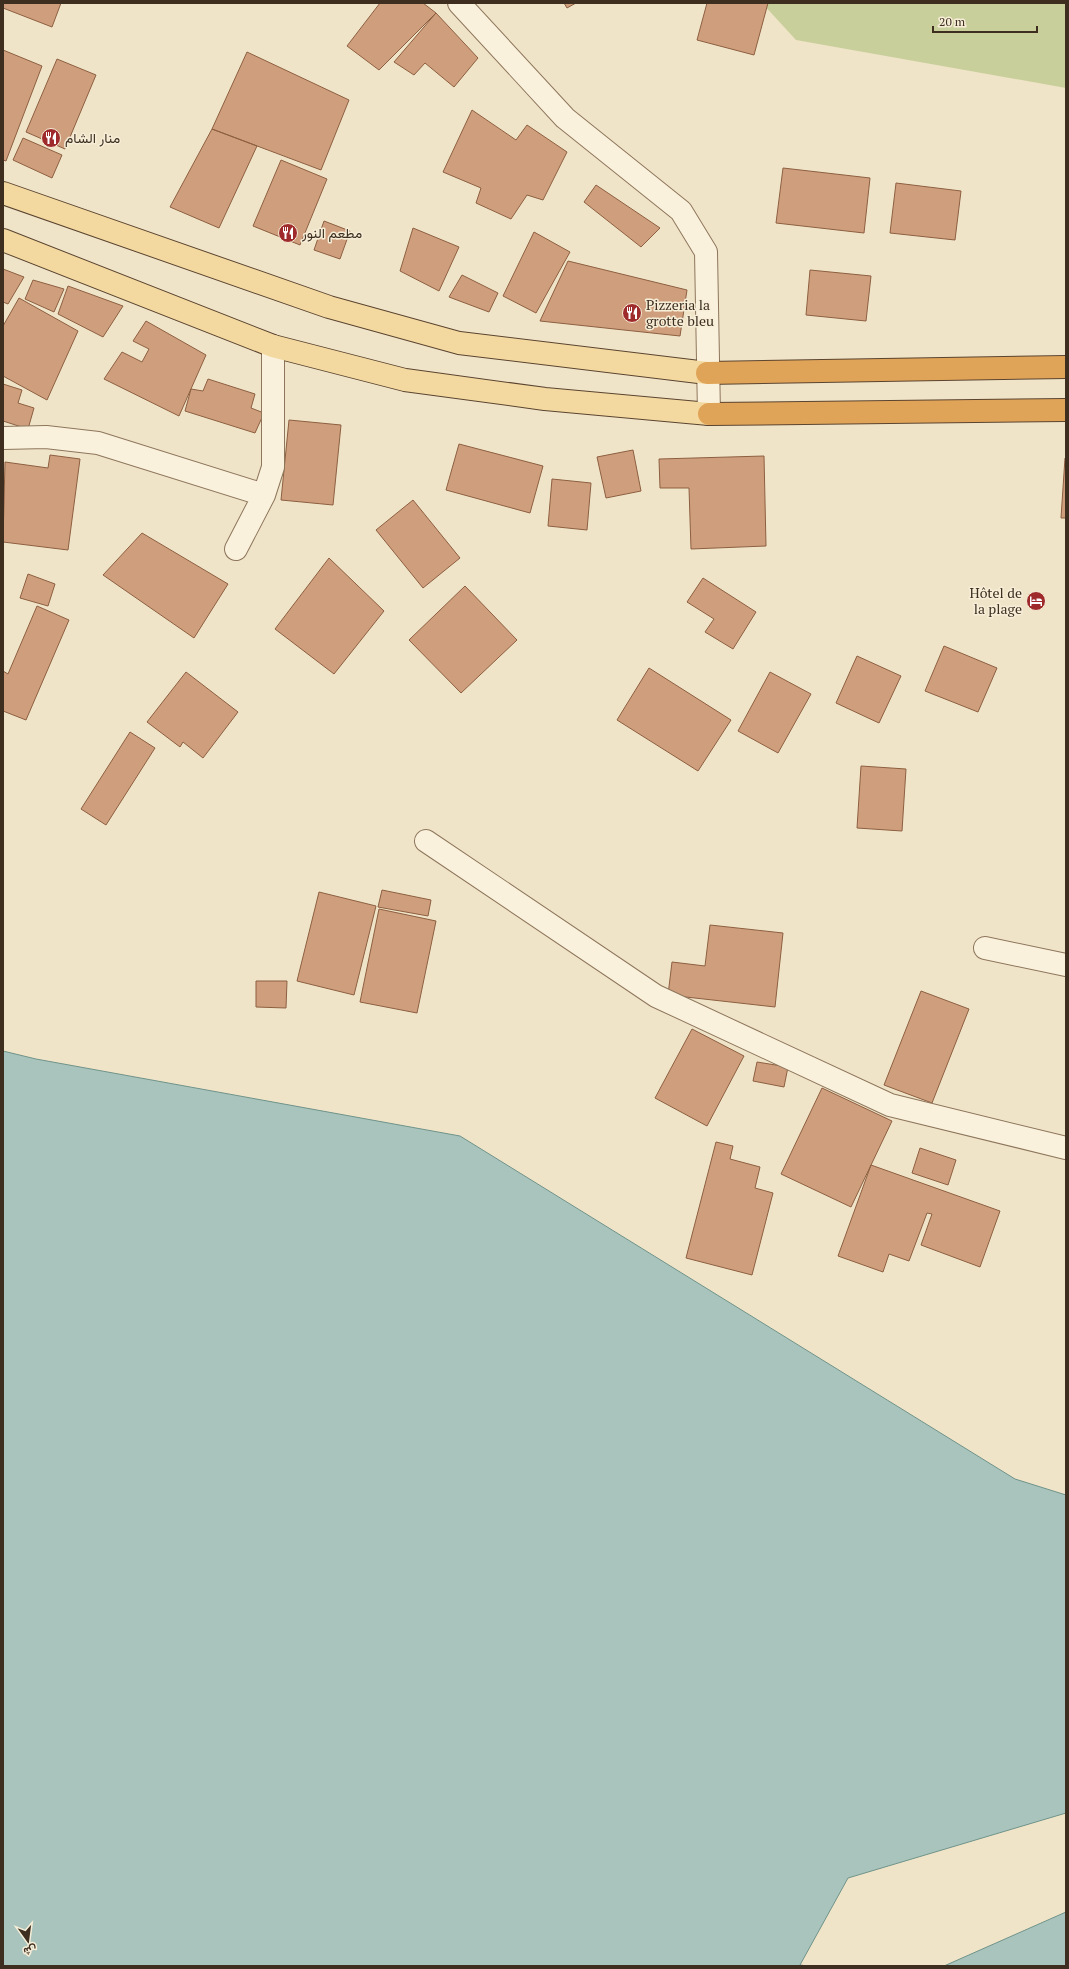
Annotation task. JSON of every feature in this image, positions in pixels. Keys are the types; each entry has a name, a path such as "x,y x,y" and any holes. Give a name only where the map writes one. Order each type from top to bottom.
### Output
{"highway":[{"path":"707,373 1066,367"},
{"path":"709,414 1066,410"}],"main road":[{"path":"3,193 329,307 459,343 707,373"},
{"path":"3,240 273,346 405,380 545,399 709,414"}],"street":[{"path":"459,3 564,118 681,211 706,252 707,373 709,414"},
{"path":"236,549 264,495 273,467 273,346"},
{"path":"3,438 46,437 98,443 264,495"},
{"path":"426,841 656,996 890,1105 1066,1148"},
{"path":"985,948 1066,965"}],"green space":[{"path":"762,3 1066,3 1066,88 796,40"}],"water":[{"path":"3,1051 36,1059 460,1136 1015,1479 1066,1495 1066,1813 848,1878 800,1965 808,1966 3,1966"},
{"path":"1066,1912 1066,1966 944,1966"}],"building":[{"path":"3,3 61,3 52,27 3,8"},
{"path":"380,3 423,3 436,13 379,70 347,46"},
{"path":"564,3 576,3 567,8"},
{"path":"707,3 768,3 754,55 697,40"},
{"path":"436,13 478,58 454,87 425,63 414,75 394,62"},
{"path":"3,50 42,66 6,161 3,160"},
{"path":"247,52 349,100 321,170 212,129"},
{"path":"57,59 96,75 65,149 26,132"},
{"path":"472,110 516,140 527,125 567,152 543,200 527,195 511,219 476,203 481,188 443,172"},
{"path":"212,129 257,146 219,228 170,207"},
{"path":"23,138 62,155 52,178 13,160"},
{"path":"281,160 327,179 300,245 253,226"},
{"path":"783,168 870,178 864,233 776,223"},
{"path":"896,183 961,191 955,240 890,233"},
{"path":"596,185 660,228 641,247 584,202"},
{"path":"324,221 350,231 340,259 314,250"},
{"path":"413,228 459,247 439,291 400,271"},
{"path":"534,232 570,252 536,313 503,296"},
{"path":"568,261 687,290 680,336 540,321"},
{"path":"3,269 24,277 8,304 3,302"},
{"path":"810,270 871,276 866,321 806,315"},
{"path":"462,275 498,293 489,312 449,297"},
{"path":"33,280 64,289 54,312 25,299"},
{"path":"68,286 123,306 103,337 58,314"},
{"path":"19,298 78,331 47,400 3,376 3,326"},
{"path":"146,321 206,355 179,416 104,379 122,352 142,362 149,349 133,341"},
{"path":"208,379 255,394 251,408 264,413 255,433 185,411 191,389 203,391"},
{"path":"3,384 22,390 18,403 34,408 28,429 3,421"},
{"path":"289,420 341,425 333,505 281,500"},
{"path":"459,444 543,466 530,513 446,490"},
{"path":"633,450 641,491 606,498 597,457"},
{"path":"50,455 80,459 68,550 3,542 5,462 48,468"},
{"path":"764,456 766,546 691,549 689,488 660,488 659,459"},
{"path":"1065,458 1066,518 1061,518"},
{"path":"552,479 591,483 587,530 548,526"},
{"path":"413,500 460,558 423,588 376,530"},
{"path":"142,533 228,584 194,638 103,575"},
{"path":"329,558 384,611 334,674 275,629"},
{"path":"28,574 55,584 48,606 20,598"},
{"path":"703,578 756,612 733,649 705,632 714,619 687,602"},
{"path":"465,586 517,640 461,693 409,640"},
{"path":"37,606 69,620 26,720 3,711 3,671 8,674"},
{"path":"944,646 997,668 978,712 925,691"},
{"path":"857,656 901,676 879,723 836,703"},
{"path":"649,668 731,720 698,771 617,720"},
{"path":"186,672 238,712 203,758 183,742 180,747 147,722"},
{"path":"770,672 811,694 778,753 738,731"},
{"path":"130,732 155,748 106,825 81,809"},
{"path":"861,766 906,769 902,831 857,828"},
{"path":"382,890 431,900 428,916 378,907"},
{"path":"319,892 376,906 354,995 297,981"},
{"path":"379,909 436,921 417,1013 360,1002"},
{"path":"710,925 783,933 775,1007 668,995 672,962 705,966"},
{"path":"256,981 287,981 286,1008 256,1007"},
{"path":"921,991 969,1009 932,1103 884,1085"},
{"path":"692,1029 744,1056 707,1126 655,1098"},
{"path":"757,1062 788,1067 784,1087 753,1081"},
{"path":"822,1088 892,1121 851,1207 781,1174"},
{"path":"716,1142 733,1146 730,1159 760,1167 755,1188 773,1193 752,1275 686,1258"},
{"path":"920,1148 956,1160 948,1185 912,1173"},
{"path":"871,1165 1000,1211 980,1267 921,1245 932,1214 927,1213 909,1261 889,1254 883,1272 838,1256"}],"place":[{"name":"منار الشام","path":"51,138"},
{"name":"مطعم النور","path":"288,233"},
{"name":"Pizzeria la grotte bleu","path":"632,313"},
{"name":"Hôtel de la plage","path":"1036,601"}]}
